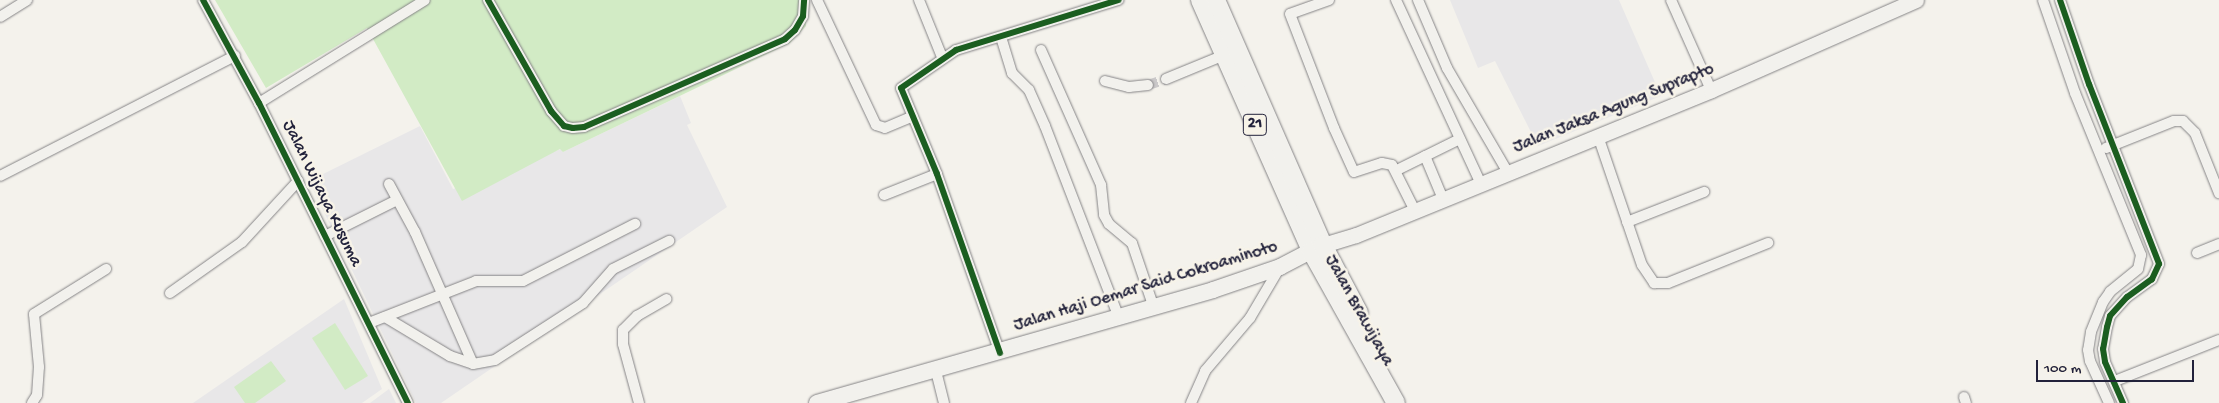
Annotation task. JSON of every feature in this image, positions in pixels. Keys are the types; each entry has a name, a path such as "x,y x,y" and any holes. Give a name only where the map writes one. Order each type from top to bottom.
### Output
{"highway":[{"name":"21","path":"1200,0 1231,52 1317,248"},
{"name":"21","path":"1216,0 1231,52"},
{"name":"Jalan Brawijaya","path":"1231,52 1310,217 1317,248 1396,403"},
{"name":"Jalan Brawijaya","path":"1317,248 1409,403"}],"main road":[{"name":"Jalan Jaksa Agung Suprapto","path":"1317,248 1415,211 1711,90 1916,0"},
{"name":"Jalan Haji Oemar Said Cokroaminoto","path":"817,403 1154,308 1280,268 1317,248"}],"street":[{"path":"0,17 27,0"},
{"name":"Jalan Wijaya Kusuma","path":"203,0 259,103 408,403"},
{"path":"259,103 425,0"},
{"path":"488,0 551,111 564,126 573,128 584,127 784,38 796,30 803,16 805,0"},
{"path":"817,0 876,125 885,128 913,116"},
{"path":"920,0 942,57"},
{"path":"1000,352 937,174 901,91 902,86 942,57 1001,36 1119,0"},
{"path":"1329,0 1290,14 1334,128 1354,172 1388,163 1397,170 1415,211"},
{"path":"1396,0 1481,184"},
{"path":"1418,0 1446,68 1508,173"},
{"path":"1671,0 1711,90"},
{"path":"2043,0 2098,150 2141,255 2138,269 2110,292 2103,302 2091,332 2088,350 2090,361 2109,403 2122,400 2103,349 2110,316 2127,297 2152,279 2159,264 2112,145 2060,0"},
{"path":"2050,20 2065,14"},
{"path":"1001,36 1012,73 1029,90 1045,126 1119,318"},
{"path":"1041,50 1101,186 1104,215 1109,224 1132,244 1154,308"},
{"path":"1166,79 1231,52"},
{"path":"0,176 235,56"},
{"path":"1105,82 1129,87 1148,85"},
{"path":"2098,150 2174,121 2183,121 2195,132 2219,193"},
{"path":"1598,136 1642,265 1654,283 1668,283 1768,243"},
{"path":"1397,170 1460,140"},
{"path":"1425,156 1443,199"},
{"path":"884,195 937,174"},
{"path":"170,293 242,242 298,181"},
{"path":"389,184 443,294 473,364"},
{"path":"1627,222 1704,192"},
{"path":"325,236 397,200"},
{"path":"369,323 476,281 523,282 634,224"},
{"path":"384,317 437,349 473,364 495,360 583,303 613,268 669,242"},
{"path":"2197,253 2219,244"},
{"path":"1191,403 1205,371 1250,318 1280,268"},
{"path":"32,403 37,395 39,366 34,314 106,269"},
{"path":"639,403 623,344 623,330 637,316 666,299"},
{"path":"2115,381 2219,340"},
{"path":"936,371 944,403"}],"shaded area":[{"path":"1450,0 1619,0 1661,96 1538,146 1495,61 1478,68"},
{"path":"680,96 691,123 687,125 727,207 441,403 416,403 309,181 420,126 453,189 561,149 563,152"},
{"path":"344,299 382,389 362,403 193,403"},
{"path":"389,389 396,403 370,403"}],"green space":[{"path":"215,0 800,0 806,19 806,26 790,43 563,152 560,149 462,201 367,28 266,88"},
{"path":"335,323 368,376 345,390 312,338"},
{"path":"271,361 286,381 255,403 245,403 234,387"}],"tunnel":[{"path":"1148,85 1166,79"}],"cycle path":[{"path":"203,0 259,103 408,403"},
{"path":"488,0 551,111 564,126 573,128 584,127 785,39 795,30 803,16 804,0"},
{"path":"1000,353 937,174 901,88 956,50 1119,0"},
{"path":"2060,0 2089,84 2159,264 2152,279 2127,297 2110,316 2107,327 2103,349 2105,362 2123,403"}]}
